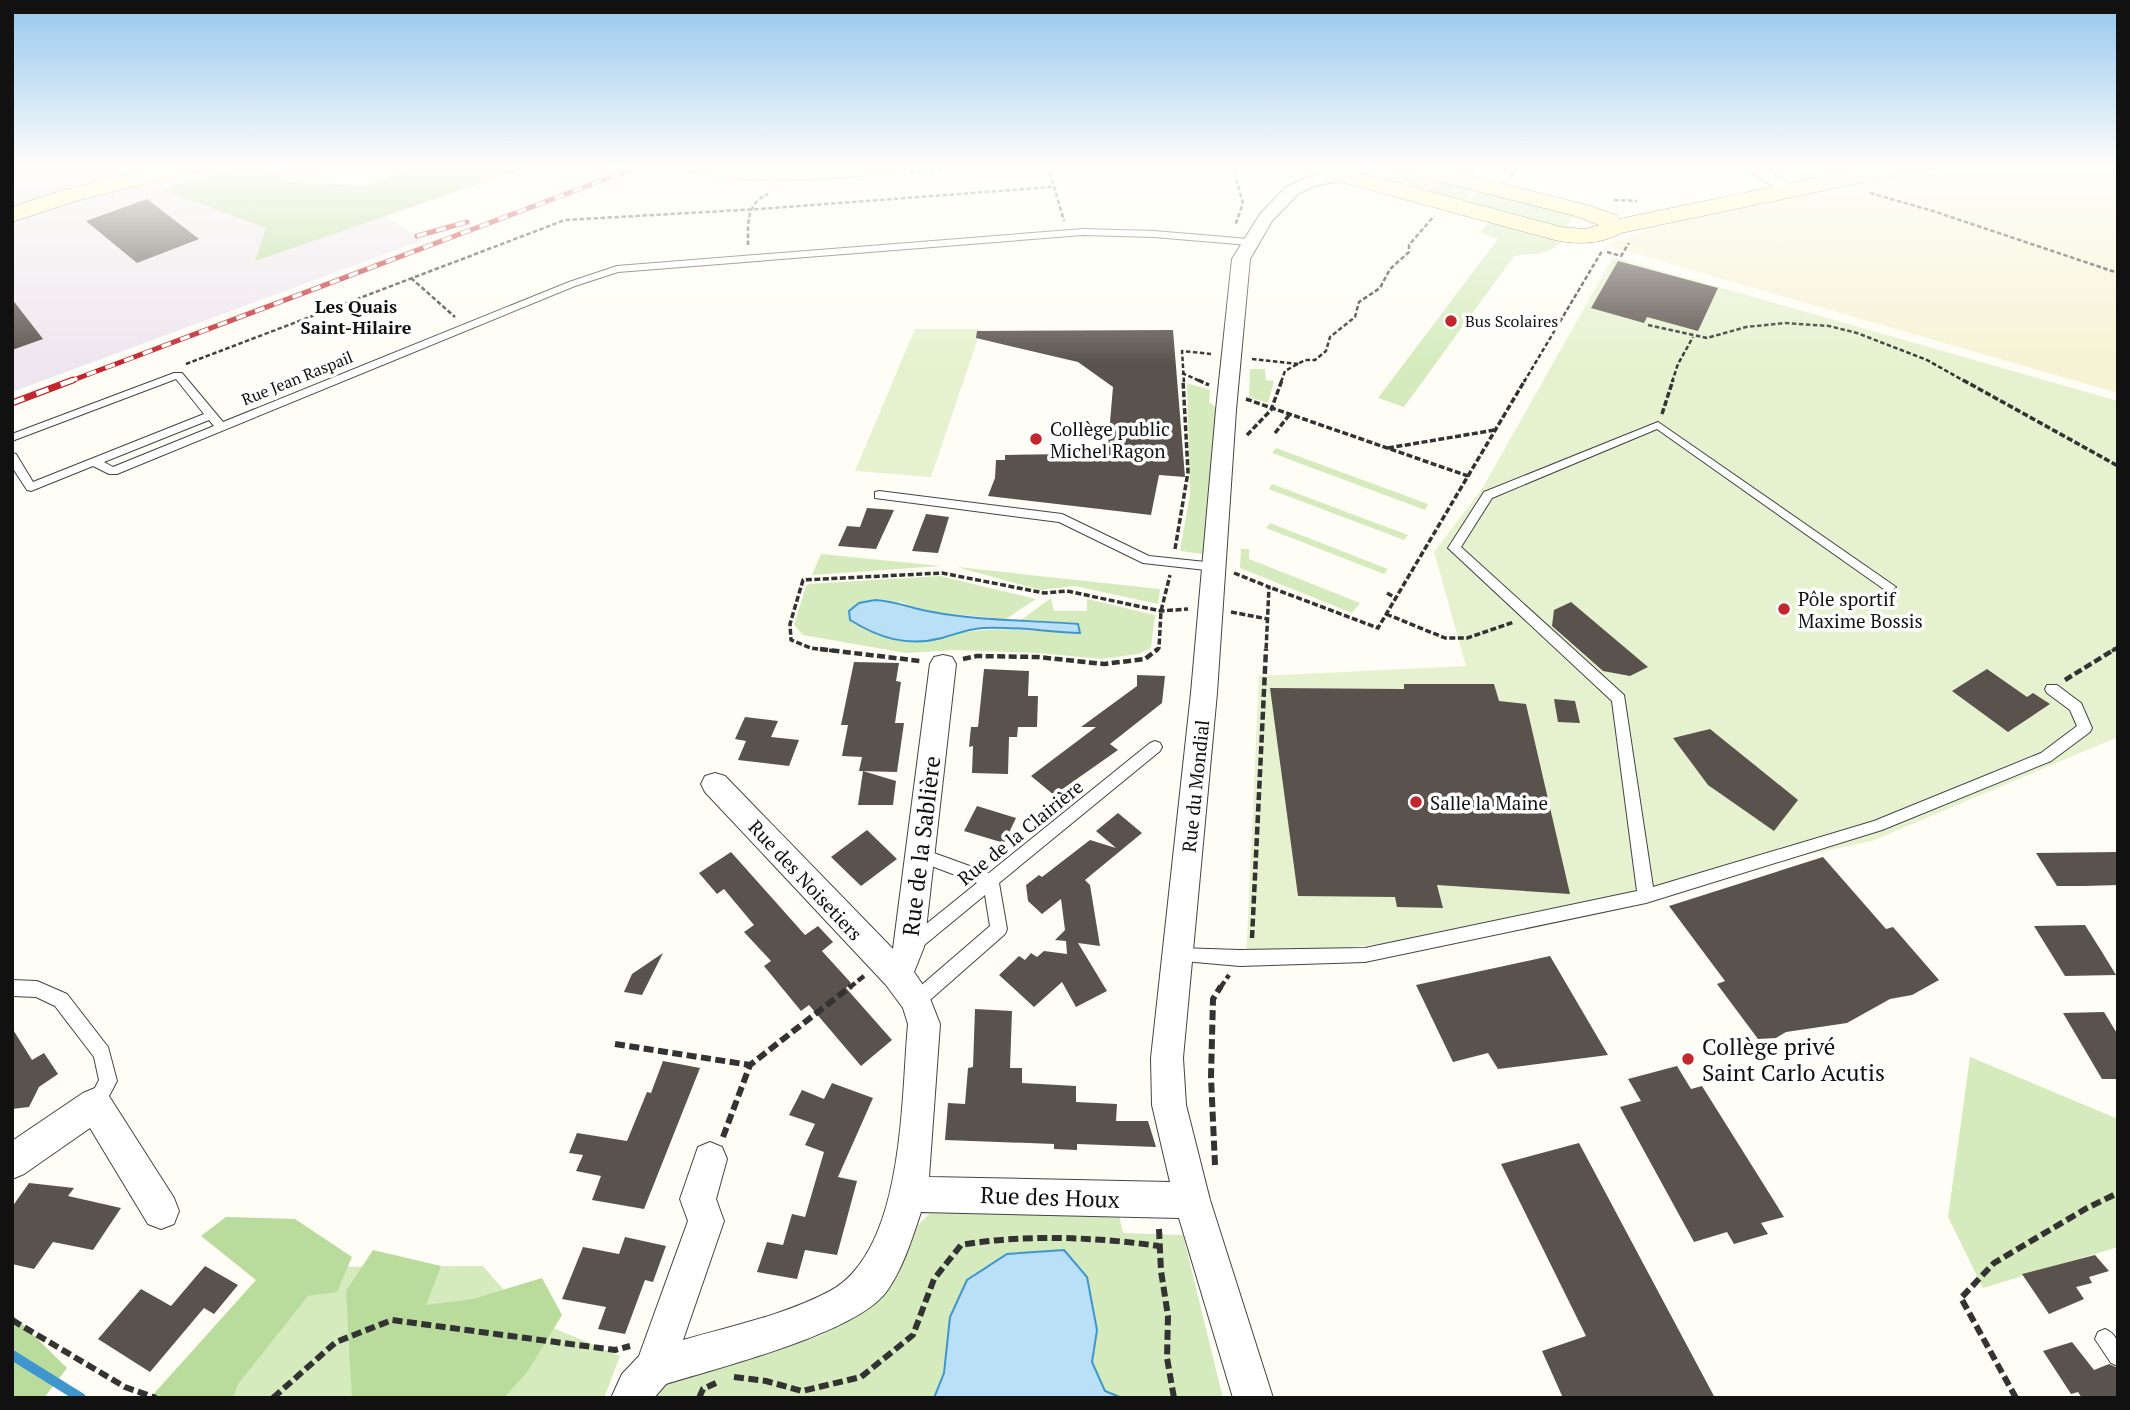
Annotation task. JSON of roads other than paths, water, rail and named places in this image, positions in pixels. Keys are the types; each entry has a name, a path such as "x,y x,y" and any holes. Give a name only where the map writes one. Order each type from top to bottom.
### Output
{"main road":[{"path":"1552,232 1585,236 1605,232"}],"street":[{"name":"Rue du Mondial","path":"1253,1398 1175,1200 1167,1058 1212,608 1224,564 1233,331 1241,259 1256,232"},
{"name":"Rue de la Sablière","path":"659,1353 775,1332 844,1304 873,1280 888,1253 908,1194 912,1172 925,1024 907,974 943,664"},
{"name":"Rue des Noisetiers","path":"715,784 869,948 907,974"},
{"path":"12,1162 95,1105 161,1211"},
{"path":"631,1398 659,1353 706,1221 698,1199 710,1159"},
{"name":"Rue des Houx","path":"908,1194 1175,1200"}],"lane":[{"name":"Rue Jean Raspail","path":"94,462 113,471 572,284 617,270 1083,232 1153,234 1249,242"},
{"path":"12,438 178,375 220,426"},
{"name":"Rue Jean Raspail","path":"12,457 31,487 211,415"},
{"path":"1646,896 1619,699 1454,548 1489,495 1658,425 1890,587"},
{"path":"879,495 1062,518 1147,560 1224,564"},
{"path":"1178,955 1240,958 1365,955 1646,896 1877,826 2046,757 2085,728 2076,707 2052,689"},
{"name":"Rue de la Clairière","path":"907,974 991,881 1155,747"},
{"path":"907,974 999,929 991,881 920,855"},
{"path":"12,988 37,989 61,1000 102,1053 108,1081 95,1105"}],"water":[{"path":"875,600 969,617 1078,624 1080,633 983,628 929,641 905,641 872,632 850,620 849,611 859,603"},
{"path":"1064,1250 1087,1277 1097,1330 1092,1362 1105,1391 1122,1398 934,1398 944,1373 950,1317 967,1280 1007,1254"}],"waterway":[{"path":"12,1355 81,1398"}],"railway":[{"path":"417,236 432,232"},
{"path":"68,382 466,232"},
{"path":"12,403 73,380"}],"place":[{"name":"Bus Scolaires","path":"1451,321"},
{"name":"Collège public Michel Ragon","path":"1036,439"},
{"name":"Pôle sportif Maxime Bossis","path":"1784,609"},
{"name":"Salle la Maine","path":"1416,802"},
{"name":"Collège privé Saint Carlo Acutis","path":"1688,1059"}],"district":[{"name":"Les Quais Saint-Hilaire","path":"356,316"}]}
